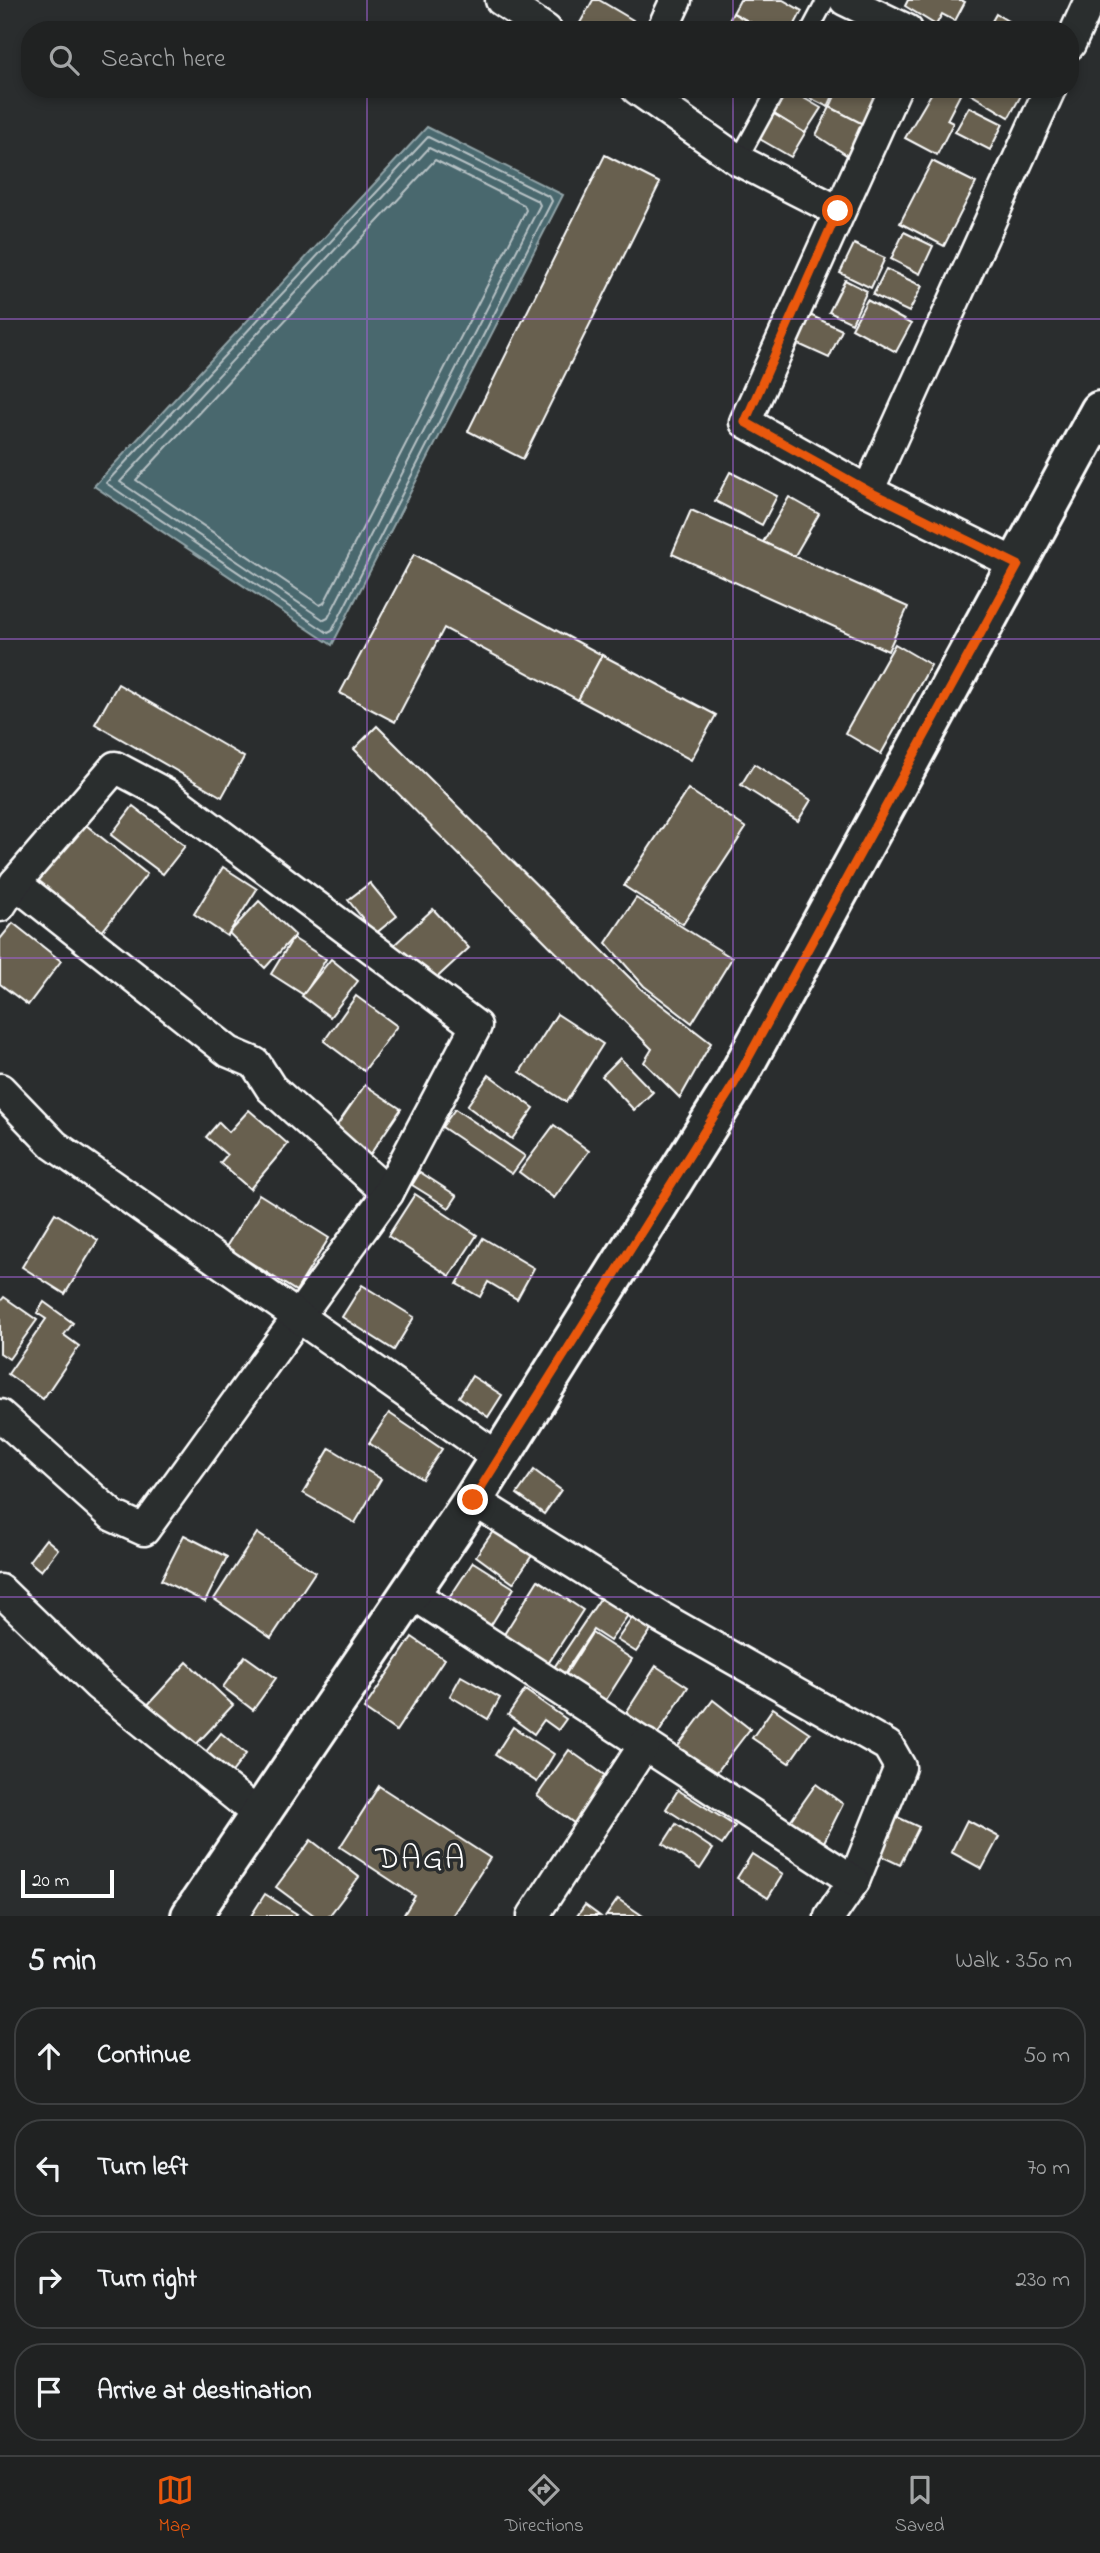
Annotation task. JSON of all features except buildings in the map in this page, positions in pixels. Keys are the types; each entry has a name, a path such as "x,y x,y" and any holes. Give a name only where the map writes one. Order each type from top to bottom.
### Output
{"street":[{"path":"501,0 532,21"},
{"path":"666,21 676,0"},
{"path":"845,0 888,21"},
{"path":"1079,24 1090,0"},
{"path":"650,98 738,160 838,211"},
{"path":"891,98 745,422 868,491 1018,565"},
{"path":"868,491 1046,98"},
{"path":"191,1916 473,1500 734,1084 1100,411"},
{"path":"0,1415 113,1516 144,1530 388,1193 476,1026 166,794 115,767 7,895 229,1052 255,1063 271,1088 388,1193"},
{"path":"0,1089 54,1145 499,1458"},
{"path":"473,1500 662,1618 888,1746 900,1767 853,1881 830,1916"},
{"path":"0,1590 98,1685 259,1815"},
{"path":"410,1592 853,1881"},
{"path":"534,1916 645,1744"}],"lane":[{"path":"815,21 826,0"},
{"path":"738,160 772,98"}],"water":[{"path":"427,127 563,195 332,645 94,486"}],"district":[{"name":"DAGA","path":"421,1857"}],"route":[{"path":"473,1500 734,1084 1018,565 868,491 745,422 838,211"}]}
